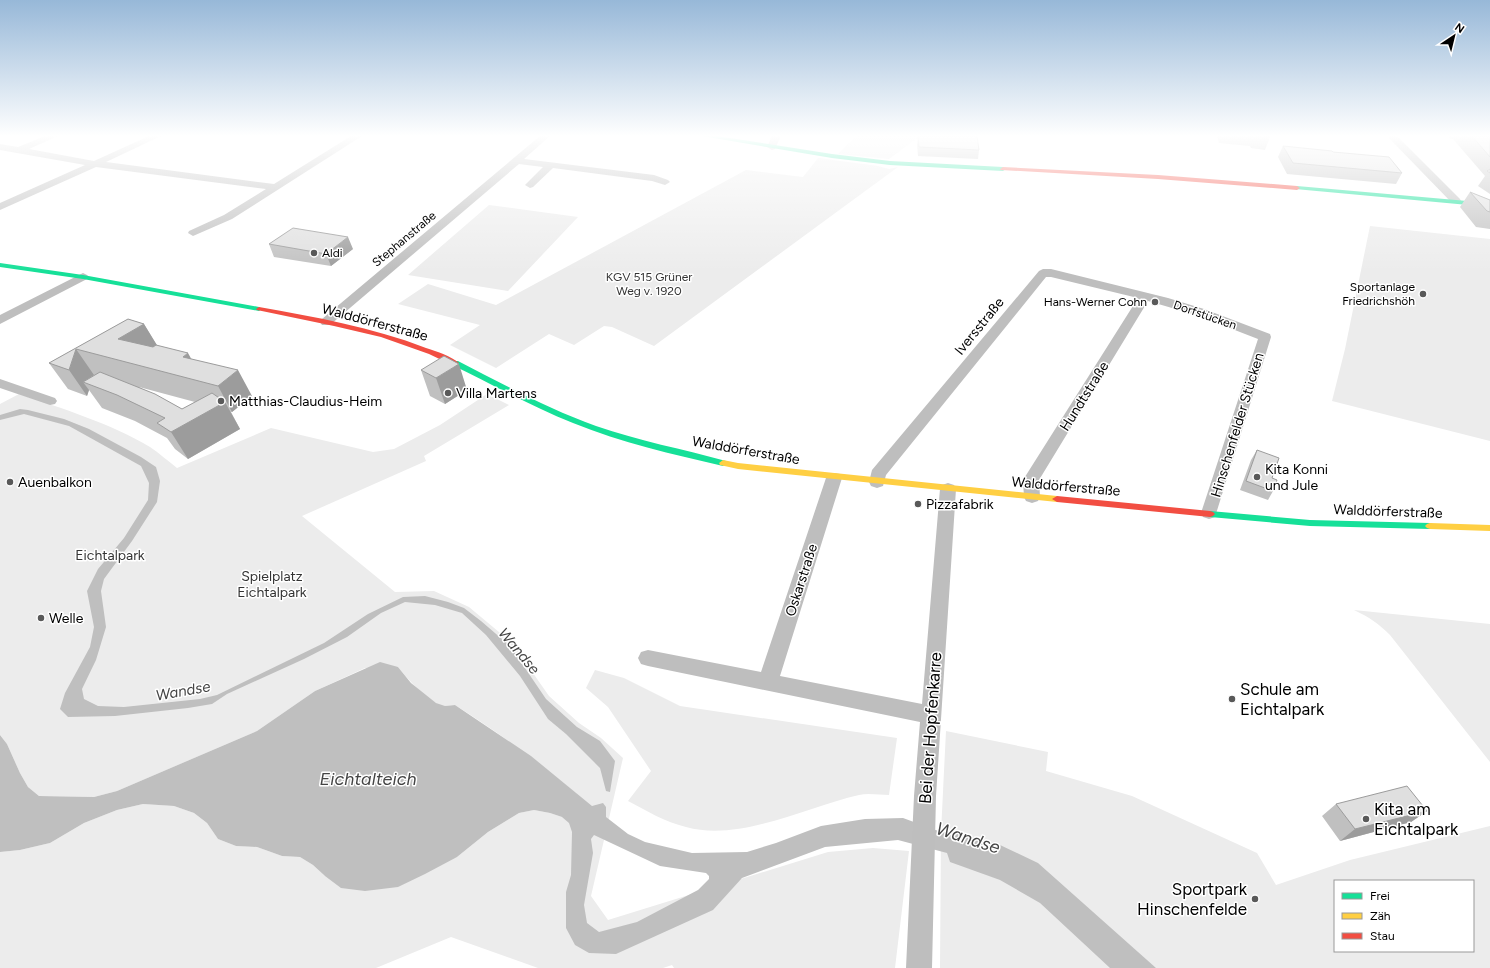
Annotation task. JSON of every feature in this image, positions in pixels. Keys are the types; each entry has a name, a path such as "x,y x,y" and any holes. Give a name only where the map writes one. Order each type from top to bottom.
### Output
{"street":[{"path":"0,207 58,181"},
{"path":"230,181 276,187"},
{"path":"193,233 228,217 285,181"},
{"name":"Stephanstraße","path":"326,322 493,181"},
{"path":"530,185 534,181"},
{"path":"1210,181 1490,205"},
{"path":"1436,181 1456,201"},
{"name":"Walddörferstraße","path":"0,265 83,277 326,322 388,337 426,349 552,411 593,428 672,451 738,466 834,478 1310,523 1490,528"},
{"name":"Iversstraße","path":"877,482 878,474 1043,273 1052,273 1145,296"},
{"path":"0,320 83,277"},
{"name":"Dorfstücken","path":"1145,296 1200,312 1265,337"},
{"name":"Hundtstraße","path":"1032,497 1032,480 1145,296"},
{"name":"Hinschenfelder Stücken","path":"1209,513 1265,337"},
{"path":"0,383 50,401"},
{"name":"Oskarstraße","path":"768,682 834,478"},
{"name":"Bei der Hopfenkarre","path":"919,968 922,862 930,715 948,489"},
{"path":"648,658 930,715"}],"green space":[{"name":"KGV 515 Grüner Weg v. 1920","path":"725,181 879,181 654,346 612,327 604,326 574,345 549,334 496,368 450,345 480,325 398,304 428,284 496,305"},
{"path":"489,205 578,217 508,291 408,275"},
{"name":"Sportanlage Friedrichshöh","path":"1370,226 1490,239 1490,441 1332,401 1345,349"},
{"name":"Eichtalpark","path":"19,394 86,417 119,431 150,447 177,468 271,428 373,452 394,449 440,425 487,394 509,405 424,456 426,461 302,516 395,592 434,591 469,607 512,643 549,696 579,723 601,738 623,758 591,896 608,920 828,852 873,848 909,851 895,968 674,968 672,965 663,968 538,968 451,937 376,968 0,968 0,852 20,850 50,843 84,823 117,810 143,804 174,806 194,813 207,823 218,839 236,846 257,847 282,856 300,857 313,865 325,876 457,857 488,832 519,813 534,810 562,817 577,794 517,747 471,715 455,705 439,705 426,697 398,667 365,668 315,691 257,731 117,791 94,797 39,796 28,787 7,744 0,735 0,404"},
{"path":"1354,610 1490,624 1490,762 1390,635 1374,621"},
{"path":"595,670 624,678 680,706 897,738 889,795 859,795 773,821 750,827 728,830 707,830 686,827 663,819 628,801 651,771 608,707 586,688"},
{"path":"946,731 1048,752 1046,771 1132,796 1257,853 1276,885 1350,860 1490,826 1490,968 940,968 941,832"}],"water":[{"path":"20,409 64,419 89,429 141,457 156,467 160,481 157,502 132,541 104,579 101,591 106,627 96,660 82,689 84,699 98,706 124,707 200,699 217,695 324,643 368,614 403,597 425,596 464,608 481,621 510,646 546,699 577,727 600,741 615,761 610,792 606,791 600,768 566,734 548,719 520,676 486,635 462,613 435,605 405,602 381,613 347,637 304,659 227,694 212,704 115,716 68,717 60,709 65,693 90,647 94,627 87,591 98,569 124,538 148,500 149,483 141,466 69,426 24,414 0,420 0,415"},
{"name":"Eichtalteich","path":"380,662 398,667 411,683 436,703 445,706 455,705 531,756 592,806 603,803 606,807 606,817 628,834 645,842 692,853 747,852 821,826 865,819 903,818 941,832 951,831 1000,845 1038,863 1156,968 1110,968 1040,903 1000,880 950,862 947,853 898,840 825,847 742,878 713,910 616,954 589,953 575,945 566,928 566,892 571,875 572,832 569,823 562,817 534,810 519,813 488,832 457,857 398,887 365,891 341,888 313,865 300,857 282,856 257,847 236,846 218,839 207,823 194,813 174,806 143,804 117,810 84,823 50,843 20,850 0,852 0,735 7,744 28,787 39,796 94,797 117,791 257,731 315,691","holes":["594,835 660,866 706,873 709,876 709,879 698,890 637,922 599,932 587,923 584,905 593,853 591,839"]}],"building":[{"path":"1470,192 1490,200 1490,212 1487,211"},
{"path":"293,228 348,237 326,254 269,244"},
{"path":"128,319 144,324 118,339 153,347 156,345 188,353 183,357 238,370 218,386 76,349 69,370 49,363"},
{"path":"444,356 459,364 436,378 421,370"},
{"path":"100,372 155,394 182,409 212,393 225,402 171,432 157,423 165,418 117,395 83,382"},
{"path":"1257,450 1279,458 1272,478 1277,480 1273,491 1246,481"},
{"path":"1407,786 1427,811 1355,829 1336,804"}],"traffic: fast":[{"path":"1297,188 1490,205"},
{"path":"0,265 83,277 259,309"},
{"path":"455,363 540,406 593,428 641,443 723,463"},
{"path":"1210,514 1310,523 1430,526"}],"traffic: slow":[{"path":"723,463 738,466 1057,499"},
{"path":"1430,526 1490,528"}],"traffic: jam":[{"path":"1211,181 1297,188"},
{"path":"259,309 359,329 408,344 455,363"},
{"path":"1057,499 1210,514"}],"place":[{"name":"Aldi","path":"314,253"},
{"name":"Sportanlage Friedrichshöh","path":"1423,294"},
{"name":"Hans-Werner Cohn","path":"1155,302"},
{"name":"Villa Martens","path":"448,393"},
{"name":"Matthias-Claudius-Heim","path":"221,401"},
{"name":"Kita Konni und Jule","path":"1257,477"},
{"name":"Auenbalkon","path":"10,482"},
{"name":"Pizzafabrik","path":"918,504"},
{"name":"Welle","path":"41,618"},
{"name":"Schule am Eichtalpark","path":"1232,699"},
{"name":"Kita am Eichtalpark","path":"1366,819"},
{"name":"Sportpark Hinschenfelde","path":"1255,899"}],"park label":[{"name":"Spielplatz Eichtalpark","path":"272,584"}],"water label":[{"name":"Wandse","path":"519,651"},
{"name":"Wandse","path":"183,691"},
{"name":"Wandse","path":"968,838"}]}
